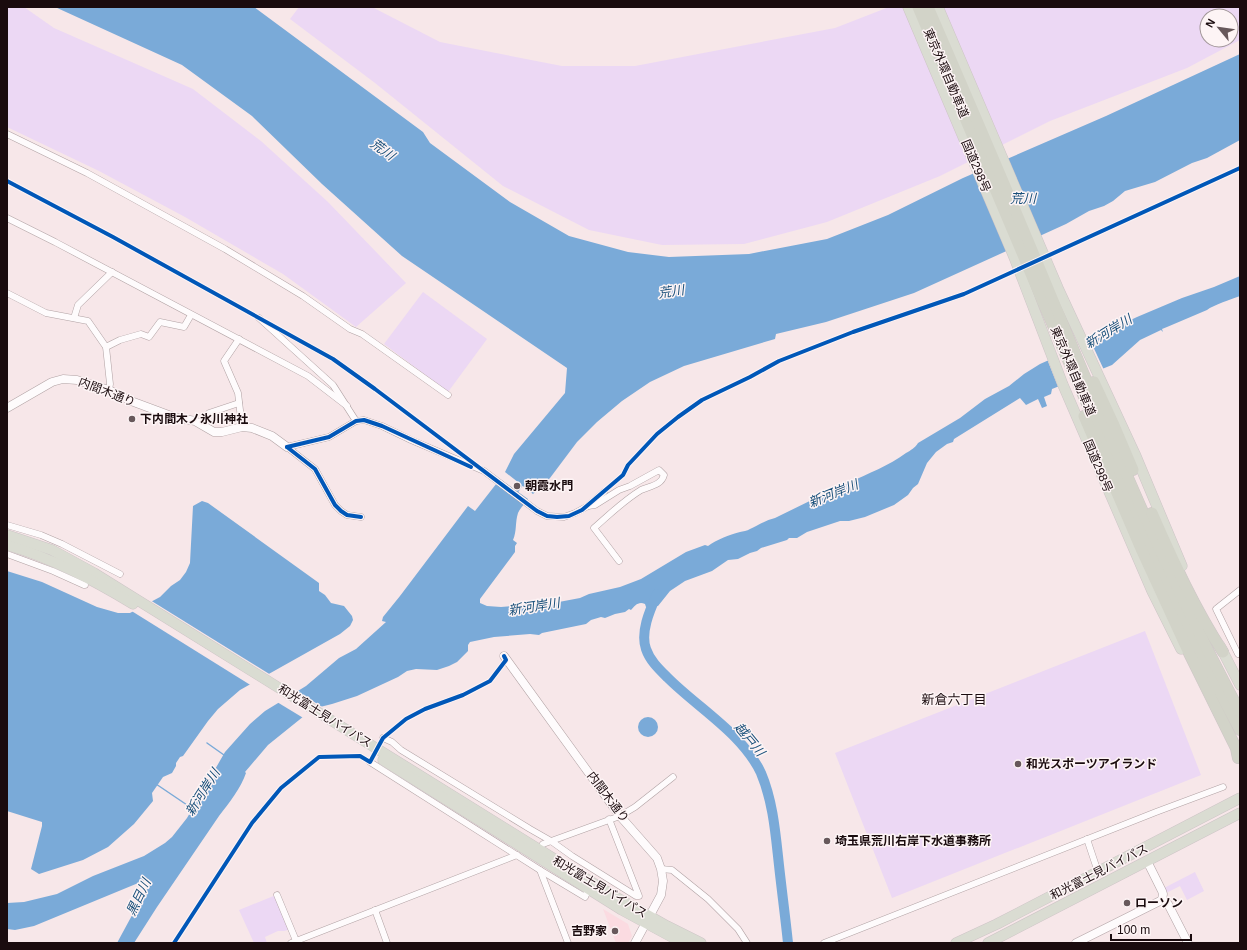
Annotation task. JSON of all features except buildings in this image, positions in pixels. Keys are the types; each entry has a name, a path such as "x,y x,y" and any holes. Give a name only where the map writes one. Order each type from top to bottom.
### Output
{"highway":[{"name":"国道298号","path":"908,7 1014,257 1069,400 1152,592 1239,760"},
{"name":"東京外環自動車道","path":"918,7 1049,305 1090,389 1162,556 1216,667 1240,712"},
{"name":"東京外環自動車道","path":"928,7 1147,542 1196,647 1240,730"},
{"path":"938,7 1058,288 1135,454 1177,556 1240,685"},
{"path":"1049,305 1055,339 1091,432 1142,551 1236,748 1239,760"},
{"path":"1049,305 1096,386 1170,553 1206,626 1223,652"},
{"name":"和光富士見バイパス","path":"7,534 30,541 66,557 102,577 139,604 353,738 588,890 648,920 701,943"},
{"name":"和光富士見バイパス","path":"7,545 42,557 139,604"},
{"path":"1196,647 1240,746"},
{"path":"1216,667 1240,704"},
{"name":"和光富士見バイパス","path":"353,738 614,896 683,943"},
{"name":"和光富士見バイパス","path":"956,943 1004,920 1240,798"},
{"name":"和光富士見バイパス","path":"988,943 1240,813"}],"street":[{"path":"7,134 87,173 225,248 303,296 350,329 362,334 448,395"},
{"path":"7,218 313,379 347,406"},
{"path":"74,318 78,305 112,272"},
{"path":"7,293 46,313 88,321 106,346 110,384 109,390"},
{"path":"106,346 141,334 149,337 160,322 184,327 191,315"},
{"path":"259,318 333,385 356,421"},
{"path":"239,339 224,361 238,393 242,427"},
{"name":"内間木通り","path":"7,408 48,384 60,380 80,380 109,390 131,401 160,412 178,418 195,421 216,432 242,427 252,428 277,439 315,469 340,511 346,515 361,517"},
{"path":"200,423 209,413 239,403"},
{"path":"287,447 329,437 356,421 364,420 484,471 527,504 547,516 569,516 588,506 604,492"},
{"path":"588,506 595,505 619,490 630,486 659,470 664,475 659,483 643,489 632,496 594,528 619,561"},
{"path":"7,524 41,535 96,564 120,574"},
{"path":"7,554 40,565 84,586 85,585"},
{"path":"1240,590 1216,608 1238,654 1240,653"},
{"name":"内間木通り","path":"505,658 620,816 654,852 661,869 663,881 661,895 635,943"},
{"path":"383,738 392,742 401,750 551,841 636,896 639,896 609,819"},
{"path":"370,762 585,897 588,890"},
{"path":"543,844 620,816 635,807 673,777"},
{"path":"824,943 1223,787"},
{"path":"1087,839 1098,872"},
{"path":"277,895 295,942 517,855"},
{"path":"1147,861 1163,892 1162,900"},
{"path":"661,869 672,870 708,899 738,929 747,943"},
{"path":"540,870 568,943"},
{"path":"1076,943 1162,900"},
{"path":"1162,900 1168,905 1188,943"},
{"path":"375,910 387,943"}],"shaded area":[{"path":"7,7 24,7 54,28 193,89 261,141 328,202 406,283 356,327 283,274 185,217 99,171 7,127"},
{"path":"299,7 372,7 440,42 562,66 635,66 835,28 889,7 1240,7 1239,41 1239,8 1199,8 1199,48 1225,48 1187,68 1050,121 940,176 827,222 744,244 662,245 589,230 503,186 375,83 290,19"},
{"path":"423,292 487,339 448,392 384,344"},
{"name":"和光スポーツアイランド","path":"1145,631 1201,775 892,898 835,753"},
{"path":"1195,872 1204,891 1187,900 1180,886 1166,893 1164,888"},
{"path":"276,895 288,930 278,931 265,937 267,943 254,943 239,910"},
{"path":"603,909 628,924 632,936 628,943 616,943"}],"water":[{"name":"荒川","path":"55,7 254,7 423,132 430,143 510,202 569,236 628,252 669,257 749,254 827,239 888,215 963,178 1106,116 1240,54 1240,140 1207,158 1192,163 1155,182 1125,191 1104,206 1089,211 1066,224 914,293 826,322 776,334 775,339 684,366 650,382 622,401 597,422 577,442 550,478 533,494 505,472 514,454 565,393 567,368 402,256 322,184 252,116 182,65"},
{"path":"1240,276 1240,296 1218,304 1162,329 1163,332 1161,330 1140,340 1112,365 1052,389 1051,394 1044,397 1047,406 1042,408 1038,399 1026,405 1020,398 954,439 953,442 947,444 936,452 927,463 918,484 908,495 894,505 865,517 849,521 840,521 807,532 797,538 789,538 787,540 761,548 738,559 728,560 712,571 685,581 670,591 658,606 646,607 645,604 640,603 631,610 629,609 625,612 605,618 601,617 591,620 586,624 542,633 539,635 530,634 494,637 470,642 468,645 468,651 457,662 449,666 437,670 416,669 407,671 398,677 357,696 320,707 304,716 268,745 245,772 244,779 234,795 134,943 117,943 143,895 152,882 148,879 34,926 15,930 7,929 7,903 24,902 57,894 93,876 144,856 172,837 187,818 225,752 250,724 265,711 306,686 339,658 356,649 386,622 382,621 383,617 468,506 475,511 500,479 528,499 520,509 517,516 513,540 517,543 515,546 515,552 480,599 480,603 487,606 501,607 527,605 533,607 537,605 580,598 589,594 620,587 641,579 686,552 705,545 708,546 728,536 749,530 893,462 913,449 918,443 960,418 985,399 1009,386 1040,364 1099,338 1107,331 1137,317"},
{"path":"202,501 208,503 319,583 319,591 325,595 331,603 344,606 352,616 353,620 350,626 340,634 240,690 218,709 183,756 180,757 172,773 163,777 152,793 153,801 134,824 108,847 83,860 39,874 31,869 42,822 7,811 7,571 42,582 97,607 118,613 130,613 160,597 171,586 180,580 186,572 190,563 193,506"},
{"path":"648,717 655,720 658,727 655,734 648,737 641,734 638,727 641,720"}],"pier":[{"path":"1090,340 1104,370 1059,389 1047,359"},
{"path":"150,600 271,675 252,686 130,610"},
{"path":"295,690 324,708 305,719 277,702"}],"waterway":[{"name":"新河岸川","path":"512,496 525,478"},
{"name":"越戸川","path":"657,594 651,607 644,635 644,642 650,657 668,678 719,722 743,746 753,759 765,783 774,824 788,943"},
{"path":"207,743 224,755"},
{"path":"156,784 193,809"}],"cycle path":[{"path":"7,181 113,237 333,359 537,511 547,516 557,517 569,516 582,510 623,475 628,465 657,434 702,400 779,361 853,332 964,294 1240,168"},
{"path":"287,447 329,437 356,421 364,420 382,426 471,467"},
{"path":"287,447 315,469 335,505 341,511 347,515 361,517"},
{"path":"174,943 252,823 281,788 319,757 360,756 370,762 383,738 406,719 425,709 463,695 490,681 506,660 504,656"}],"place":[{"name":"下内間木ノ氷川神社","path":"132,419"},
{"name":"朝霞水門","path":"517,486"},
{"name":"和光スポーツアイランド","path":"1018,764"},
{"name":"埼玉県荒川右岸下水道事務所","path":"827,841"},
{"name":"ローソン","path":"1127,903"},
{"name":"吉野家","path":"615,931"}],"district":[{"name":"新倉六丁目","path":"954,699"}],"water label":[{"name":"黒目川","path":"138,897"}]}
